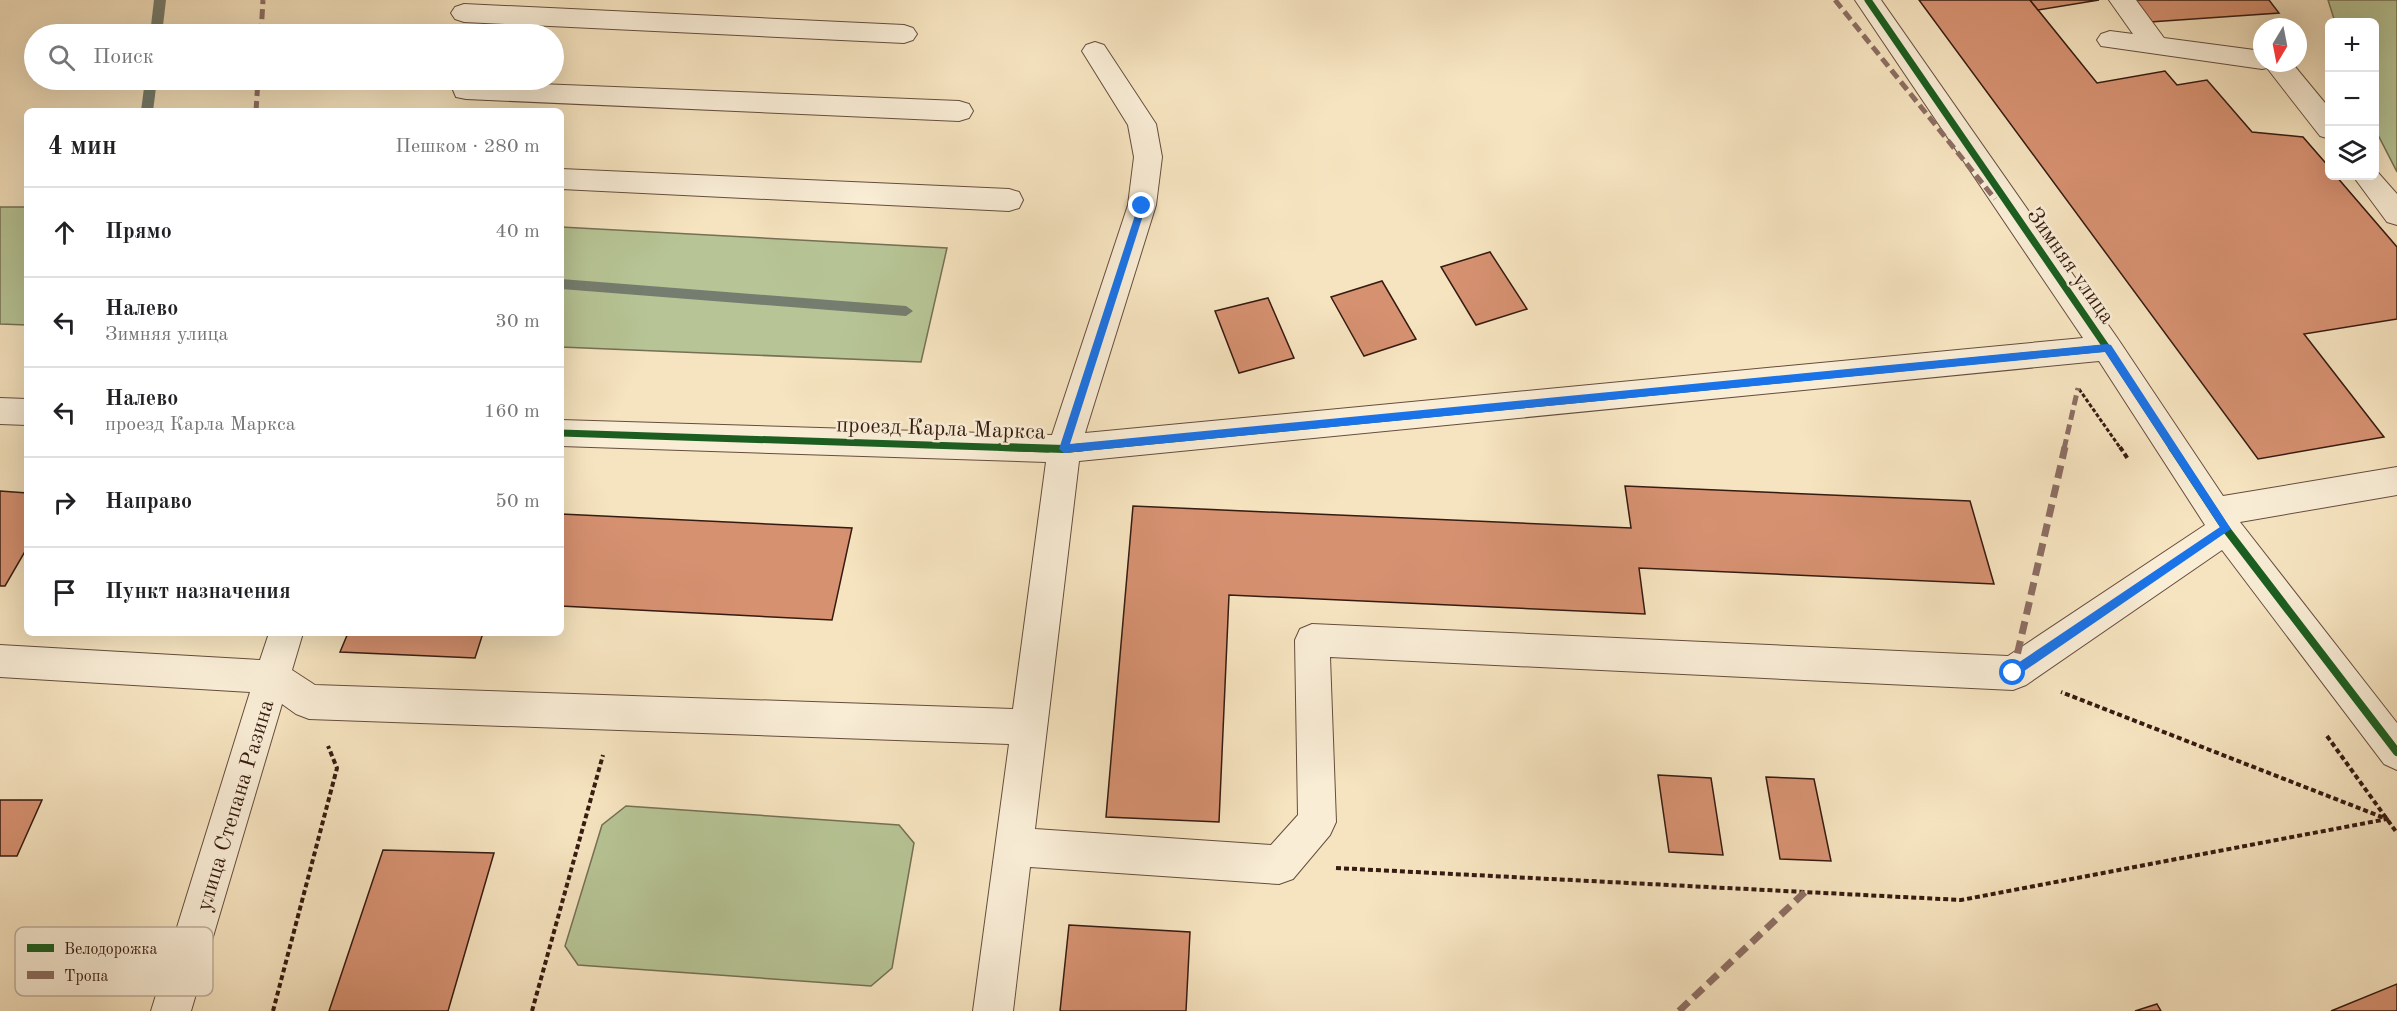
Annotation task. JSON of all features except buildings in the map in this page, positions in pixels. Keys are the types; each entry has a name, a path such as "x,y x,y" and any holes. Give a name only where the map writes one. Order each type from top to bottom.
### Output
{"street":[{"name":"Зимняя улица","path":"1868,0 2107,348 2220,520 2397,752"},
{"path":"2122,0 2156,46"},
{"path":"465,13 903,34"},
{"path":"2110,40 2253,59"},
{"path":"993,1011 1064,449 1142,206 1148,157 1142,124 1095,51"},
{"path":"2284,72 2328,126"},
{"path":"466,90 959,111"},
{"path":"564,179 1009,200"},
{"path":"2370,180 2397,213"},
{"name":"проезд Карла Маркса","path":"564,433 1064,449 2107,348"},
{"path":"0,411 24,412"},
{"path":"1014,847 1279,865 1317,822 1312,640 2013,673 2220,520 2397,481"},
{"name":"улица Степана Разина","path":"197,927 285,636"},
{"path":"0,661 273,677 309,702 1029,727"},
{"name":"улица Степана Разина","path":"171,1011 176,996"}],"path":[{"path":"1279,865 1961,900 2386,819 2013,673"},
{"path":"273,1011 337,768 309,702"},
{"path":"532,1011 615,711"}],"green space":[{"path":"2328,0 2397,0 2397,172 2379,137 2379,18 2334,18"},
{"path":"0,207 24,207 24,325 0,324"},
{"path":"564,227 947,248 921,362 564,347"},
{"path":"626,806 899,825 914,843 892,968 871,986 578,965 565,946 602,825"}],"waterway":[{"path":"157,24 160,0"},
{"path":"147,108 150,90"},
{"path":"564,284 906,311"}],"marked path":[{"path":"262,24 263,0"},
{"path":"1835,0 1995,199"},
{"path":"256,108 257,90"},
{"path":"2013,673 2078,388"},
{"path":"1679,1011 1805,892"}],"cycle path":[{"path":"1868,0 2107,348 2226,529 2397,752"},
{"path":"564,433 1064,449 2107,348"}],"route":[{"path":"1142,206 1064,449 2107,348 2226,529 2013,673"}]}
